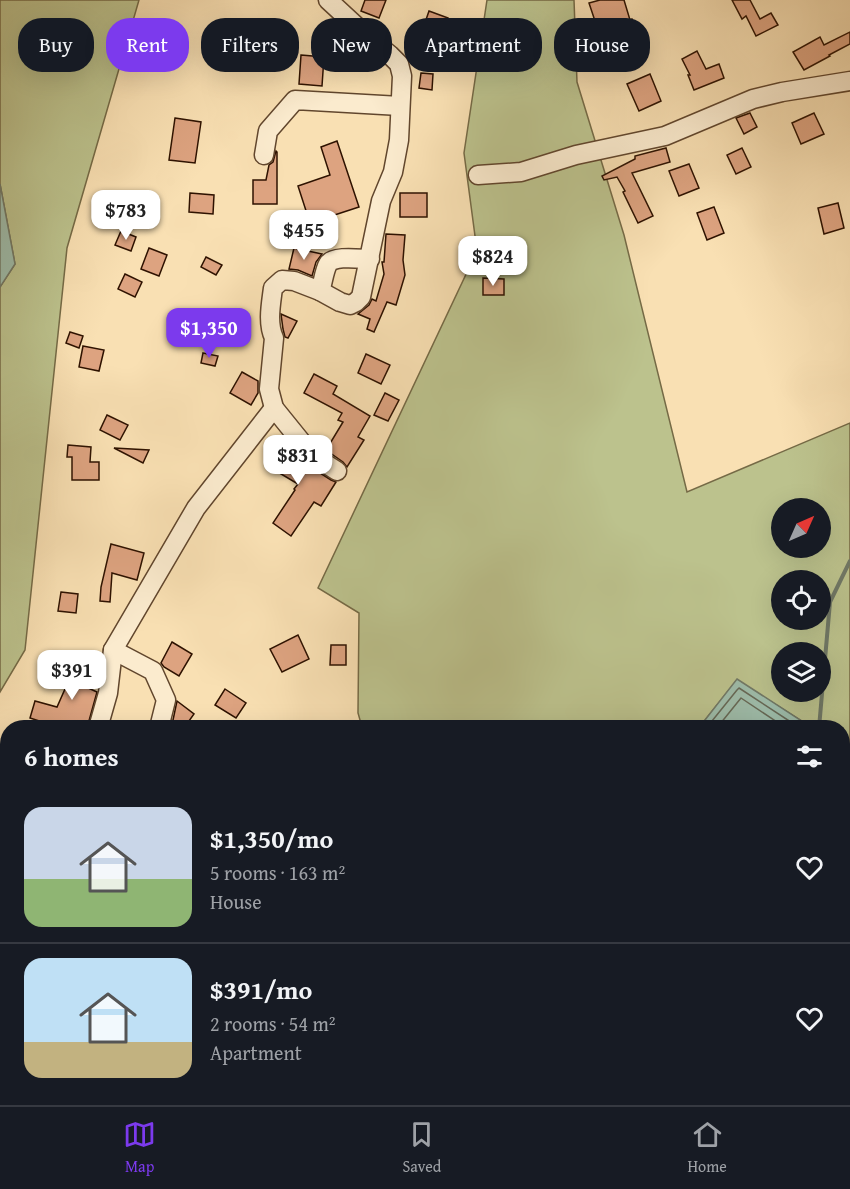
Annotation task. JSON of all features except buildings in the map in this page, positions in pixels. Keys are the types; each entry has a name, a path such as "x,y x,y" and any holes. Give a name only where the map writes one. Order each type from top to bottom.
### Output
{"street":[{"path":"328,0 399,64 402,76 399,140 393,172 381,201 361,297 350,305 294,281 282,280 273,288 270,309 271,331 274,338 269,389 274,408 312,455 337,471"},
{"path":"478,174 521,172 576,155 665,136 753,99 850,81"},
{"path":"264,154 268,130 295,100 400,106"},
{"path":"320,291 331,260 338,258 370,259"},
{"path":"100,720 108,693 113,650 196,508 274,408"},
{"path":"113,650 153,671 166,700 161,720"}],"green space":[{"path":"0,0 139,0 134,18 106,18 106,72 118,72 67,248 25,650 0,692 0,287 15,264 0,184"},
{"path":"487,0 574,0 575,18 554,18 554,72 577,72 577,82 624,235 687,492 850,423 850,720 800,720 772,702 831,702 831,642 771,642 771,702 737,680 705,720 360,720 358,713 359,613 318,588 477,251 464,153 476,72 542,72 542,18 484,18"}],"water":[{"path":"0,184 15,264 0,287"},
{"path":"737,679 800,720 705,720"}],"waterway":[{"path":"820,720 830,602 850,561"}]}
